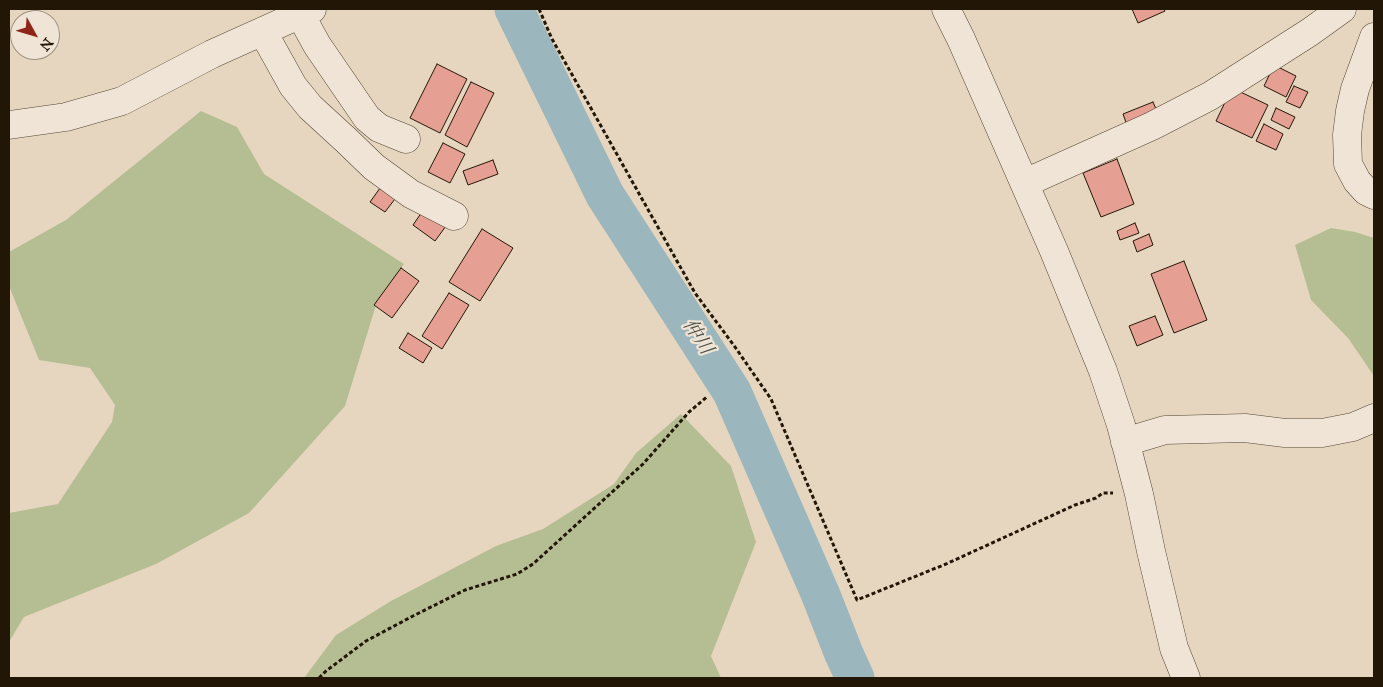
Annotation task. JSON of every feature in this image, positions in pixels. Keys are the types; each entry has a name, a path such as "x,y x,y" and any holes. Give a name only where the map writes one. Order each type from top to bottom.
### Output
{"street":[{"path":"946,9 1025,183 1103,371 1139,494 1174,648 1186,678"},
{"path":"1025,183 1152,126 1210,96 1310,32 1342,9"},
{"path":"9,125 66,117 122,101 212,54 306,12 317,45 367,118 379,128 406,139"},
{"path":"263,32 293,86 310,107 374,167 411,194 454,216"},
{"path":"1374,37 1355,89 1347,135 1348,164 1357,181 1366,191 1374,196"},
{"path":"1125,442 1165,430 1245,428 1285,433 1322,434 1353,427 1374,418"}],"path":[{"path":"539,9 552,39 695,293 771,399 857,600 946,564 1075,505 1096,498 1103,493 1139,494"},
{"path":"319,678 366,641 405,620 465,590 517,574 533,564 643,464 689,412 708,396"}],"green space":[{"path":"201,111 237,127 264,174 404,264 376,305 345,406 249,513 156,564 24,617 9,642 9,513 58,504 112,422 115,405 90,368 39,360 9,286 9,252 66,220"},
{"path":"1331,228 1355,232 1374,238 1374,376 1348,338 1311,300 1295,245"},
{"path":"681,414 731,466 756,542 711,656 721,678 304,678 336,635 391,601 496,546 543,529 614,484 636,453"}],"building":[{"path":"1132,9 1164,9 1165,11 1138,23"},
{"path":"437,64 467,79 440,133 410,118"},
{"path":"1274,65 1296,76 1286,97 1264,86"},
{"path":"471,82 494,93 467,147 445,135"},
{"path":"1294,86 1308,92 1300,108 1286,102"},
{"path":"1232,88 1268,105 1252,138 1216,121"},
{"path":"1153,102 1159,116 1128,128 1123,114"},
{"path":"1276,108 1295,117 1289,129 1271,120"},
{"path":"1264,124 1283,134 1276,150 1256,141"},
{"path":"443,143 465,154 450,183 428,172"},
{"path":"1117,159 1134,204 1101,217 1083,173"},
{"path":"493,160 498,174 468,185 463,171"},
{"path":"383,184 398,195 385,212 370,202"},
{"path":"424,209 446,226 435,241 413,225"},
{"path":"1135,223 1139,233 1120,240 1117,231"},
{"path":"482,229 513,248 480,301 449,282"},
{"path":"1149,234 1153,245 1137,252 1133,241"},
{"path":"1184,261 1207,320 1174,333 1151,274"},
{"path":"401,268 419,281 392,318 374,305"},
{"path":"449,293 469,305 442,349 422,336"},
{"path":"1155,316 1163,335 1137,346 1129,326"},
{"path":"408,333 432,348 423,363 399,348"}],"waterway":[{"name":"仲川","path":"514,9 605,195 732,392 855,678"}]}
